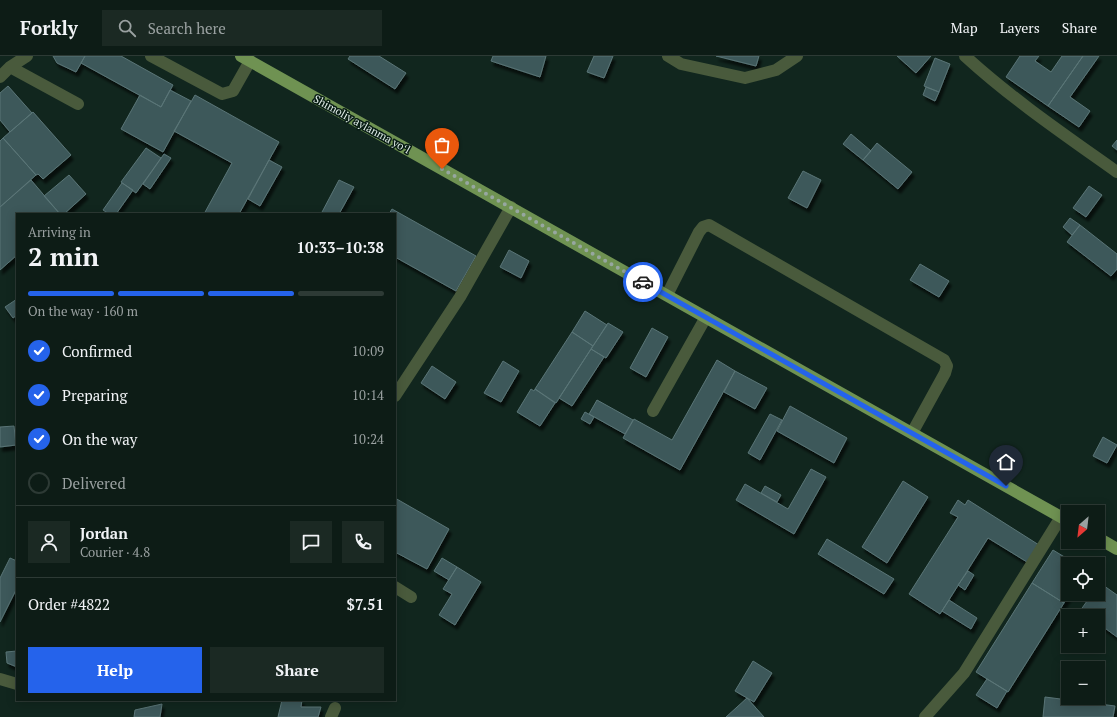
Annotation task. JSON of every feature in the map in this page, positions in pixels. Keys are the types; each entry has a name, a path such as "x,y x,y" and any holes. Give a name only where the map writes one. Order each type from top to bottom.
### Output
{"main road":[{"name":"Shimoliy aylanma yoʻl","path":"246,58 1061,517"},
{"path":"1105,541 1115,545"}],"street":[{"path":"0,77 10,67 27,56"},
{"path":"151,56 222,94 233,91 246,58"},
{"path":"668,56 681,64 745,78 776,70 796,56"},
{"path":"965,56 989,77 1117,172"},
{"path":"10,67 78,104"},
{"path":"396,394 460,297 511,207"},
{"path":"667,295 699,232 703,227 709,225 944,360 947,366 945,373 912,433"},
{"path":"654,411 706,317"},
{"path":"926,717 964,673 1061,524"},
{"path":"396,588 411,597"},
{"path":"0,679 16,684"}],"building":[{"path":"53,56 85,56 76,72 57,63"},
{"path":"85,56 121,56 173,85 161,107 81,63"},
{"path":"350,56 379,56 406,73 395,89 348,59"},
{"path":"493,56 546,56 540,77 491,61"},
{"path":"594,56 613,56 604,78 587,72"},
{"path":"716,56 759,56 756,66"},
{"path":"897,56 931,56 916,73"},
{"path":"1020,56 1039,56 1035,61 1051,72 1062,56 1083,56 1048,106 1006,77"},
{"path":"1083,56 1099,56 1070,97 1090,111 1079,127 1048,106"},
{"path":"935,58 950,64 939,92 924,86"},
{"path":"8,86 32,113 10,132 0,120 0,93"},
{"path":"926,87 939,92 935,101 923,95"},
{"path":"170,90 191,101 163,152 121,129 140,95 161,107"},
{"path":"195,95 279,142 240,213 205,213 232,163 174,131"},
{"path":"33,112 71,155 43,179 38,174 36,175 3,138"},
{"path":"851,134 871,151 863,160 843,144"},
{"path":"3,138 36,175 0,207 0,141"},
{"path":"1117,140 1117,150 1112,146"},
{"path":"877,143 912,172 898,189 863,160"},
{"path":"146,148 161,158 136,193 121,182"},
{"path":"164,154 171,158 150,189 143,184"},
{"path":"269,160 282,167 260,206 248,199"},
{"path":"803,171 821,180 807,208 788,198"},
{"path":"69,175 86,194 65,213 59,213 44,196"},
{"path":"31,180 59,213 16,213 16,256 0,270 0,207"},
{"path":"339,180 354,187 340,213 322,213"},
{"path":"122,183 133,190 117,213 108,213 103,210"},
{"path":"1089,186 1102,195 1086,217 1073,208"},
{"path":"392,209 476,256 456,291 396,258 396,213 390,213"},
{"path":"1070,218 1080,225 1072,235 1063,227"},
{"path":"1080,225 1117,254 1117,269 1111,276 1067,242"},
{"path":"509,250 529,261 521,278 500,267"},
{"path":"920,264 949,281 939,297 910,280"},
{"path":"16,300 16,316 13,318 5,307"},
{"path":"585,311 607,325 593,346 572,332"},
{"path":"608,323 623,332 606,358 591,349"},
{"path":"652,328 668,337 646,377 630,368"},
{"path":"572,332 593,346 556,403 535,389"},
{"path":"591,349 604,357 572,406 559,398"},
{"path":"717,360 735,371 680,470 623,438 634,419 672,440"},
{"path":"503,361 519,371 501,402 484,393"},
{"path":"432,366 456,382 445,399 421,383"},
{"path":"735,371 767,388 755,409 724,392"},
{"path":"531,389 534,391 535,389 555,403 540,426 517,412"},
{"path":"597,400 633,420 625,434 589,414"},
{"path":"790,406 847,438 834,463 777,431"},
{"path":"585,412 594,417 590,424 581,419"},
{"path":"770,414 782,420 760,460 748,453"},
{"path":"14,426 16,445 0,447 0,427"},
{"path":"1103,437 1117,445 1107,463 1093,456"},
{"path":"811,469 826,477 794,534 736,500 745,484 788,509"},
{"path":"903,481 928,497 887,563 862,547"},
{"path":"765,486 781,495 777,502 761,493"},
{"path":"396,499 449,529 427,569 396,553"},
{"path":"958,500 965,505 968,500 1039,545 1027,562 988,538 940,614 909,594 958,517 950,513"},
{"path":"827,539 894,579 884,594 818,554"},
{"path":"1053,550 1064,557 1061,557 1061,601 1065,601 1064,603 1032,583"},
{"path":"10,558 16,561 16,590 0,622 0,578"},
{"path":"442,558 457,567 449,580 434,571"},
{"path":"457,567 481,582 455,625 439,615 452,594 443,589"},
{"path":"968,571 974,575 965,590 958,585"},
{"path":"1032,583 1064,603 1008,692 976,672"},
{"path":"1105,587 1117,595 1117,637 1105,628 1105,609 1081,609 1087,601 1105,601"},
{"path":"949,600 977,618 971,629 942,611"},
{"path":"16,651 16,667 7,663 6,652"},
{"path":"753,661 772,673 754,702 735,691"},
{"path":"987,679 1007,691 997,708 976,695"},
{"path":"1045,697 1061,699 1061,705 1115,706 1113,717 1043,717"},
{"path":"747,698 764,717 726,717"},
{"path":"282,701 302,701 301,707 321,707 318,717 278,717"},
{"path":"162,704 160,717 134,717 135,710"}],"way so far":[{"path":"442,169 643,282"}],"route":[{"path":"643,282 1006,486"}]}
